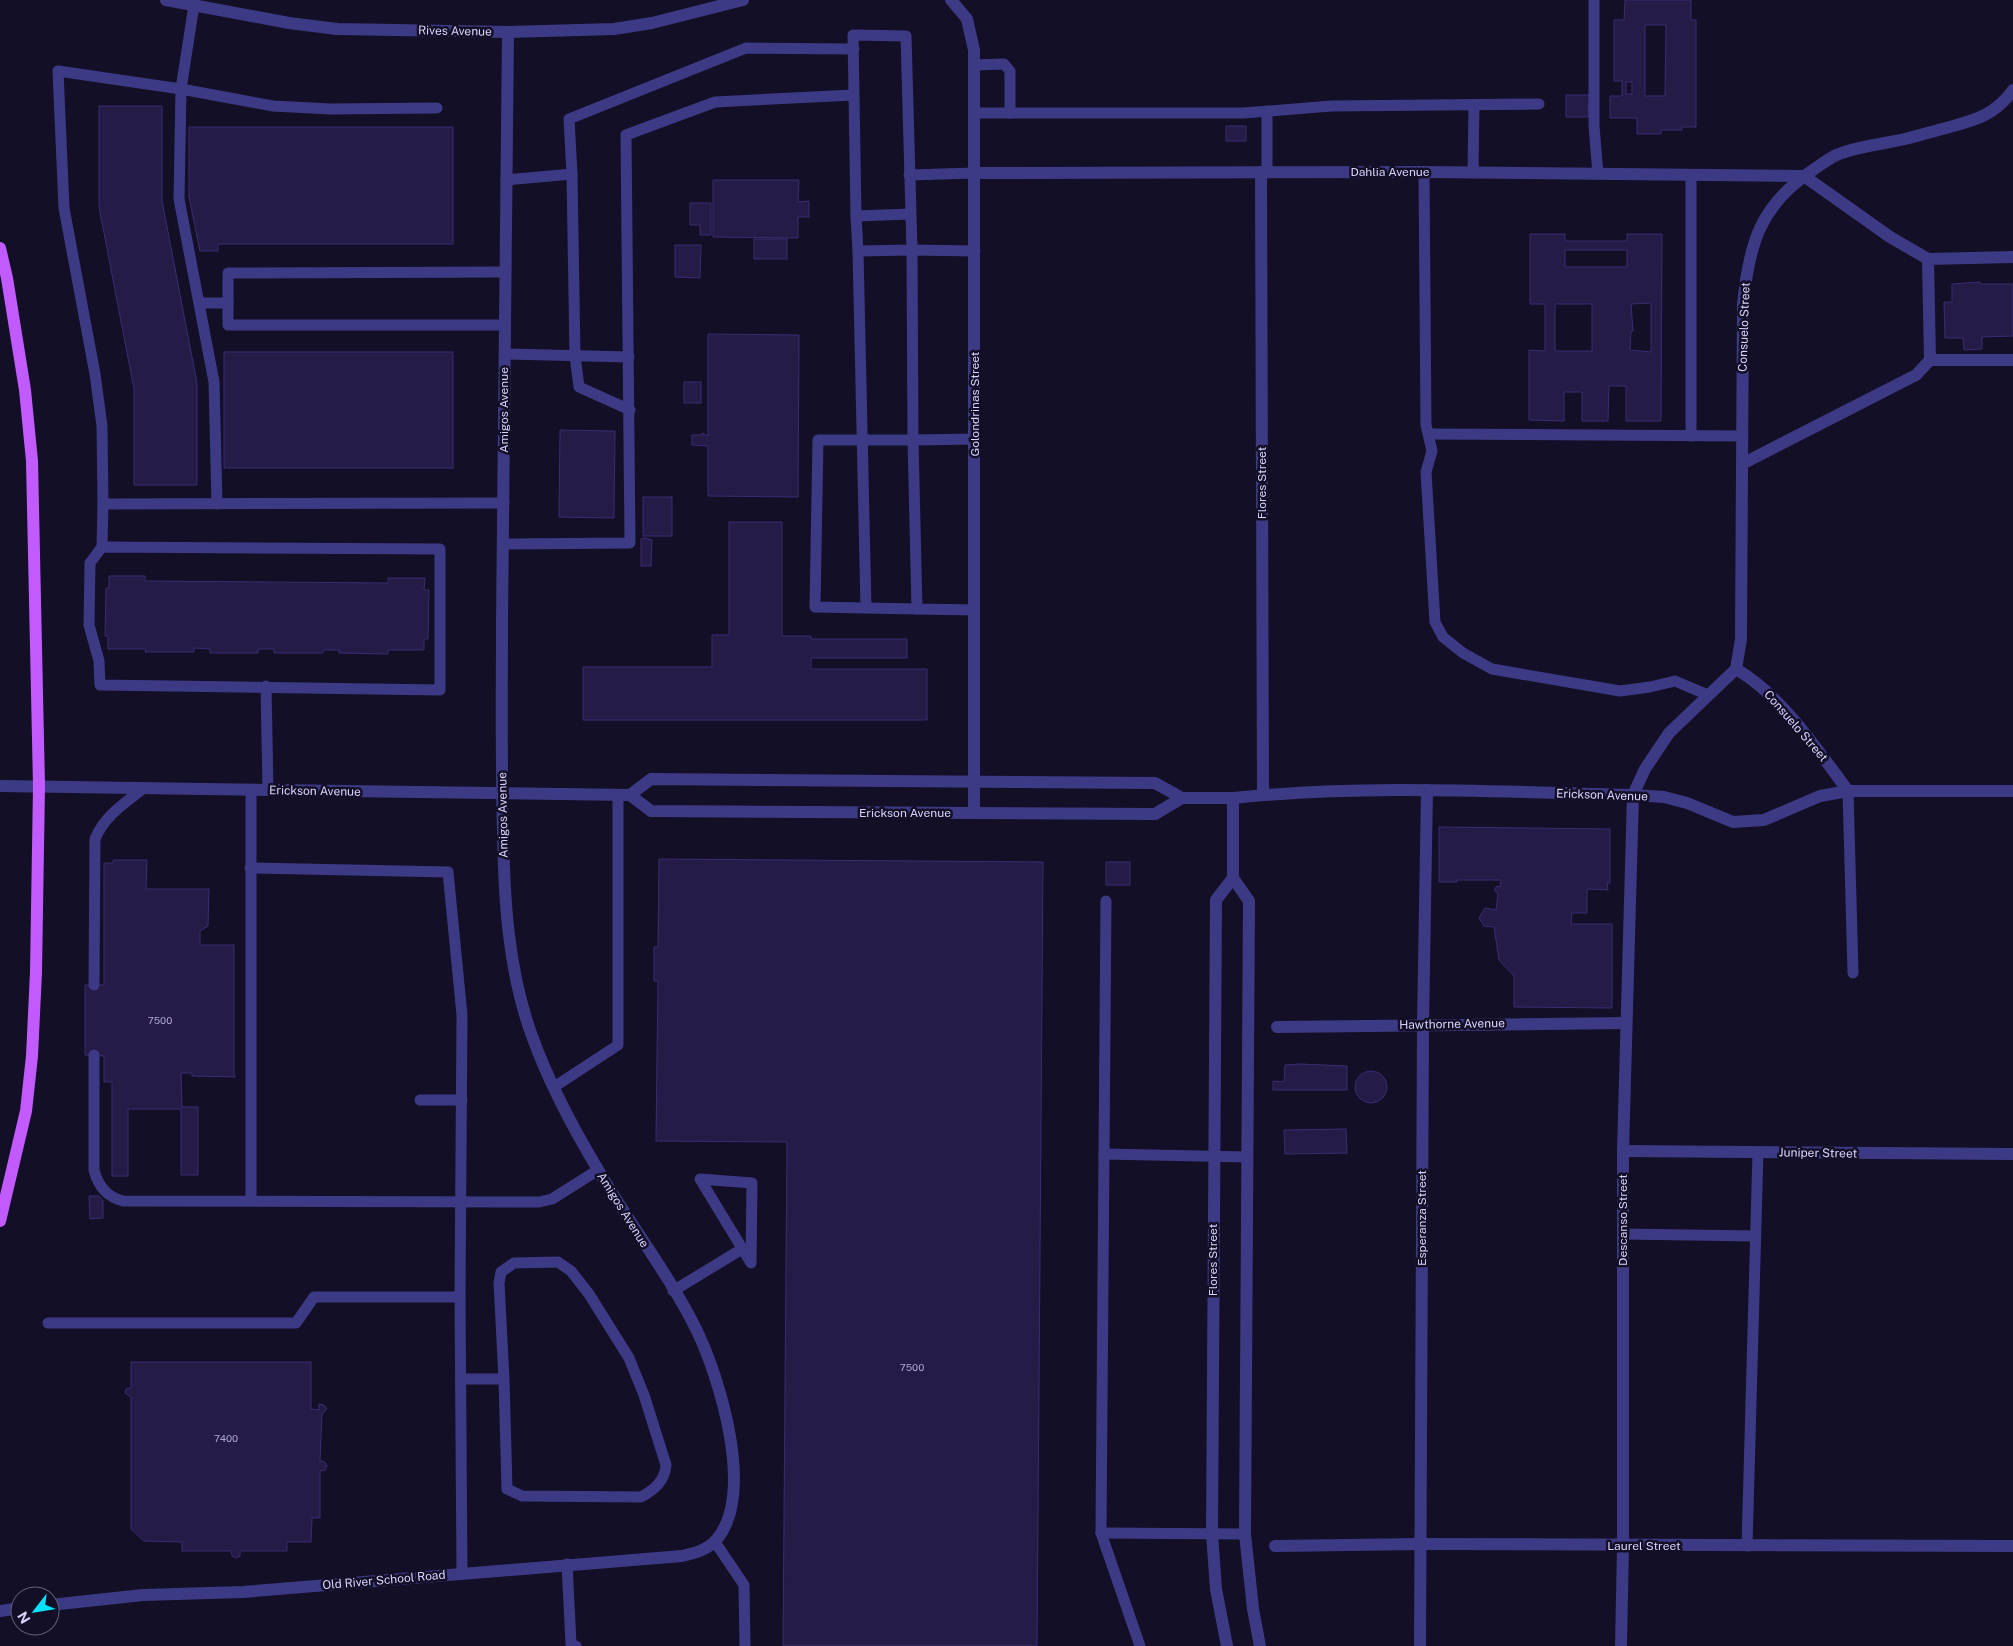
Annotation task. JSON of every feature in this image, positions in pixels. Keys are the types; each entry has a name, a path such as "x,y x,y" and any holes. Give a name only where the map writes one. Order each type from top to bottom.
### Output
{"main road":[{"path":"0,248 7,278 25,390 32,461 39,786 36,972 32,1056 26,1111 0,1220"}],"street":[{"name":"Rives Avenue","path":"166,0 289,23 337,29 508,32 614,29 652,23 743,0"},
{"name":"Golondrinas Street","path":"951,0 967,19 974,50 974,813"},
{"name":"Amigos Avenue","path":"508,32 502,794 507,925 517,983 532,1035 554,1087 598,1170 696,1329 713,1368 727,1417 734,1472 732,1501 727,1524 715,1542"},
{"name":"Consuelo Street","path":"1848,791 1779,705 1755,680 1736,669 1741,639 1743,304 1747,267 1755,238 1769,212 1786,190 1804,176 1838,154 1982,119 2013,90"},
{"name":"Flores Street","path":"1263,795 1264,172"},
{"name":"Dahlia Avenue","path":"975,173 1473,172 1804,176"},
{"path":"1804,176 1890,237 1928,258 2013,257"},
{"path":"1742,464 1916,375 1930,360 1928,258"},
{"path":"1930,360 2013,360"},
{"path":"1633,795 1645,768 1669,733 1736,669"},
{"name":"Erickson Avenue","path":"624,795 651,779 974,780 1155,783 1182,798 1234,798 1263,795 1427,790 1664,797 1687,803 1733,822 1764,820 1820,796 1848,791 2013,791"},
{"name":"Erickson Avenue","path":"0,786 624,795 651,811 1155,814 1182,798"},
{"name":"Esperanza Street","path":"1420,1646 1423,1025 1427,790"},
{"name":"Descanso Street","path":"1621,1646 1623,1546 1623,1151 1633,795"},
{"path":"1234,798 1233,878 1250,901 1245,1534 1253,1609 1260,1646"},
{"name":"Flores Street","path":"1227,1646 1216,1589 1212,1534 1216,900 1233,878"},
{"name":"Hawthorne Avenue","path":"1278,1027 1626,1023"},
{"name":"Juniper Street","path":"1623,1151 2013,1154"},
{"name":"Old River School Road","path":"60,1604 143,1595 243,1592 682,1556 700,1552 715,1542"},
{"name":"Laurel Street","path":"1276,1546 1421,1544 2013,1546"}],"lane":[{"path":"1594,0 1594,126 1598,174"},
{"path":"194,5 181,89 178,199 214,382 217,504"},
{"path":"866,608 853,34 906,36 912,250 913,440 917,609"},
{"path":"630,410 579,387 575,356 572,174 569,119 746,48 854,49"},
{"path":"974,65 1004,64 1010,71 1010,113"},
{"path":"102,547 440,550 440,690 100,685 99,661 89,624 90,563 102,547 103,504 100,409 64,208 58,71 181,89 274,106 330,109 437,108"},
{"path":"503,544 630,543 626,135 715,102 854,95"},
{"path":"975,113 1244,113 1434,104 1539,104"},
{"path":"1473,172 1474,105"},
{"path":"1264,172 1268,111"},
{"path":"1424,172 1426,425 1432,451 1426,472 1435,622 1443,637 1463,653 1492,669 1620,691 1675,681 1708,696"},
{"path":"909,174 975,173"},
{"path":"506,180 572,174"},
{"path":"1691,175 1691,436"},
{"path":"856,216 911,214"},
{"path":"858,250 975,251"},
{"path":"505,272 228,273 228,325 505,325"},
{"path":"199,303 228,303"},
{"path":"505,354 629,357"},
{"path":"1429,434 1742,436"},
{"path":"974,610 815,607 818,440 975,438"},
{"path":"103,504 504,503"},
{"path":"266,686 268,790"},
{"path":"94,985 95,839 100,827 110,815 144,788"},
{"path":"251,790 251,1200"},
{"path":"1848,791 1853,973"},
{"path":"554,1087 618,1045 624,795"},
{"path":"250,868 448,872 462,1014 460,1296 462,1573"},
{"path":"1106,900 1101,1533 1140,1646"},
{"path":"94,1056 93,1161 96,1179 114,1199 124,1201 539,1202 552,1199 598,1170"},
{"path":"420,1100 462,1100"},
{"path":"1747,1546 1758,1152"},
{"path":"1104,1154 1247,1157"},
{"path":"700,1179 752,1183 751,1263 742,1248 700,1179"},
{"path":"1623,1234 1755,1236"},
{"path":"673,1291 742,1248"},
{"path":"558,1262 571,1271 589,1294 628,1358 644,1395 666,1466 665,1475 656,1487 641,1497 522,1496 507,1489 504,1379 501,1272 514,1263 558,1262"},
{"path":"48,1323 296,1323 314,1297 460,1296"},
{"path":"461,1379 504,1379"},
{"path":"1101,1533 1245,1534"},
{"path":"715,1542 744,1585 745,1646"},
{"path":"567,1564 571,1644 576,1646"}],"building":[{"path":"1625,0 1691,0 1691,20 1696,20 1696,127 1682,127 1682,130 1661,130 1661,134 1637,134 1637,118 1610,118 1610,96 1622,96 1622,81 1614,81 1614,20 1624,20","holes":["1645,25 1666,25 1665,96 1645,96","1626,82 1632,82 1632,94 1626,94"]},
{"path":"1566,95 1589,95 1588,117 1566,117"},
{"path":"99,106 162,106 162,201 197,383 197,485 134,485 134,389 99,207"},
{"path":"1226,126 1246,126 1246,141 1226,141"},
{"path":"189,127 453,127 453,244 218,244 218,251 200,251 189,197"},
{"path":"713,180 799,180 798,202 809,201 809,217 798,217 798,238 713,237"},
{"path":"690,203 711,203 711,235 700,235 700,225 690,225"},
{"path":"1530,234 1565,234 1565,241 1627,241 1627,234 1662,234 1661,421 1626,421 1626,386 1609,386 1608,421 1582,421 1582,392 1564,392 1564,421 1529,420 1529,350 1545,351 1545,304 1530,304","holes":["1565,250 1627,250 1627,267 1565,267","1651,303 1651,352 1630,350 1631,331 1633,331 1631,304","1555,304 1592,304 1592,351 1555,351"]},
{"path":"754,239 787,239 787,259 754,259"},
{"path":"675,245 701,245 700,278 675,277"},
{"path":"1980,282 1980,284 2013,284 2013,336 1982,337 1982,349 1964,350 1963,338 1945,338 1944,302 1952,302 1952,284"},
{"path":"708,334 799,335 798,497 708,496 708,446 692,445 692,435 702,435 702,433 708,436"},
{"path":"224,352 453,352 453,468 224,468"},
{"path":"684,382 701,382 701,403 684,403"},
{"path":"560,430 615,431 614,518 559,517"},
{"path":"643,497 672,497 672,536 643,536"},
{"path":"729,522 782,522 782,636 811,636 811,639 907,639 907,658 811,658 811,669 927,669 927,720 583,720 583,667 712,667 712,635 729,635"},
{"path":"641,539 652,540 651,566 641,566"},
{"path":"109,576 145,576 145,581 388,583 388,578 425,578 424,590 429,590 428,639 424,639 424,650 388,650 388,654 339,653 339,650 323,650 323,653 274,653 274,649 258,649 258,653 210,653 210,649 194,648 194,652 145,652 146,649 108,649 108,636 105,636 106,588 109,588"},
{"path":"1439,827 1610,829 1610,883 1607,883 1608,890 1587,889 1587,913 1572,913 1571,924 1612,924 1612,1008 1514,1007 1514,976 1499,960 1494,927 1484,926 1479,918 1485,908 1496,910 1498,894 1494,890 1497,886 1500,887 1501,880 1439,882"},
{"path":"659,859 1043,862 1037,1646 783,1646 787,1142 656,1141 658,981 654,981 654,947 658,947"},
{"path":"113,860 147,860 146,889 209,889 208,926 200,931 200,945 234,945 235,1077 192,1076 192,1073 181,1073 182,1107 198,1107 198,1175 181,1175 181,1109 128,1109 128,1176 112,1176 112,1082 104,1082 104,1056 85,1055 85,985 104,985 104,863 113,863"},
{"path":"1106,862 1130,862 1130,885 1106,885"},
{"path":"1285,1065 1347,1066 1347,1090 1273,1090 1273,1081 1284,1082"},
{"path":"1371,1071 1377,1072 1382,1076 1386,1081 1386,1093 1382,1098 1377,1102 1371,1103 1365,1102 1360,1098 1356,1093 1355,1087 1356,1081 1360,1076 1365,1072"},
{"path":"1346,1129 1347,1153 1285,1154 1284,1130"},
{"path":"89,1196 99,1196 103,1201 103,1218 90,1219"},
{"path":"131,1362 311,1362 311,1409 319,1410 319,1404 324,1405 327,1409 322,1414 320,1461 325,1462 327,1466 325,1470 320,1471 320,1518 312,1518 311,1542 287,1542 287,1551 240,1551 240,1556 236,1558 232,1556 231,1551 182,1551 182,1542 144,1541 131,1529 131,1397 125,1393 126,1389 131,1388"}]}
